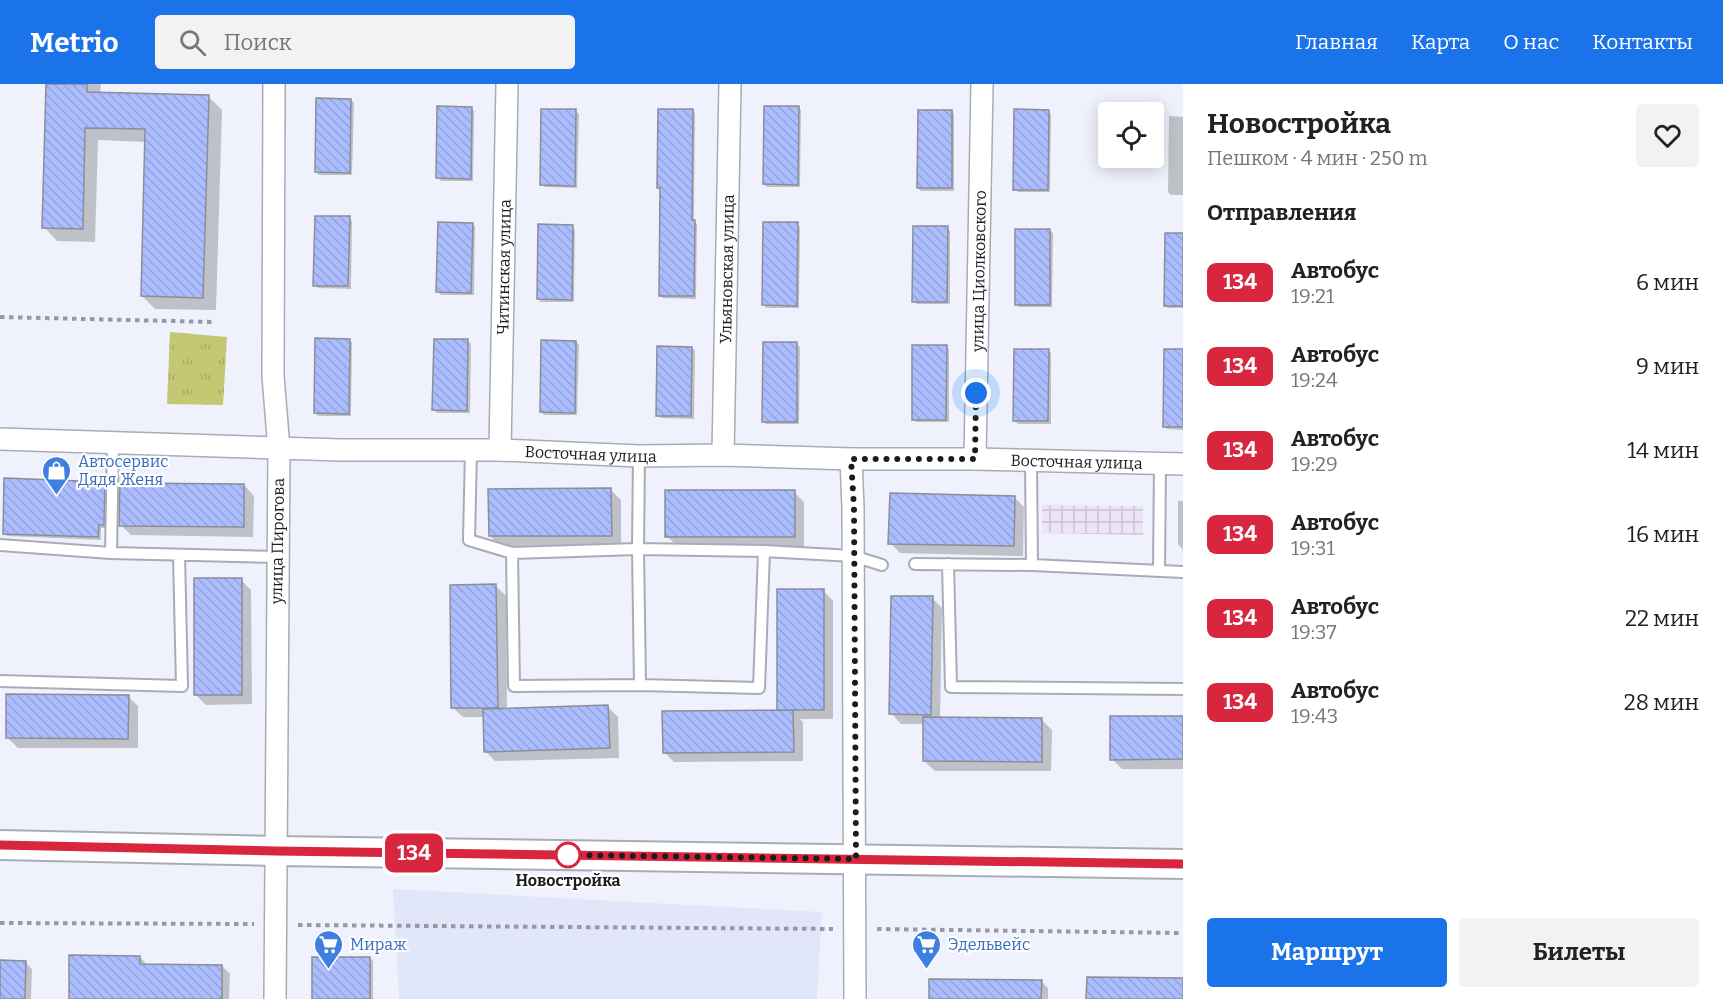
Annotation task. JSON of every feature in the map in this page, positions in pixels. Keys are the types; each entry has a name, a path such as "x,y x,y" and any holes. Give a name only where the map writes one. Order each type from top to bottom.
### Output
{"main road":[{"path":"0,845 1183,864"}],"street":[{"name":"улица Пирогова","path":"274,84 273,376 279,448 275,999"},
{"name":"Читинская улица","path":"500,450 507,84"},
{"name":"Ульяновская улица","path":"723,455 730,84"},
{"name":"улица Циолковского","path":"975,459 982,84"},
{"name":"Восточная улица","path":"0,439 279,448 500,450 639,456 723,455 1183,464"},
{"path":"851,459 856,859 855,999"}],"lane":[{"path":"111,553 112,443"},
{"path":"471,450 469,540 513,553 638,549 764,550 853,556 882,565"},
{"path":"639,456 640,685"},
{"path":"1031,461 1032,566"},
{"path":"1159,571 1160,464"},
{"path":"0,545 111,553 277,557"},
{"path":"513,553 514,686 640,685 759,688 764,550"},
{"path":"0,681 182,686 178,555"},
{"path":"915,564 1183,572"},
{"path":"948,564 951,687 1183,689"}],"path":[{"path":"0,317 213,322"},
{"path":"0,923 1183,933"}],"shaded area":[{"path":"1042,505 1143,506 1143,535 1042,533"},
{"path":"393,889 822,912 817,999 399,999"}],"green space":[{"path":"170,332 227,337 223,405 167,404"}],"building":[{"path":"46,84 87,84 87,92 209,95 203,298 141,296 145,129 85,128 83,229 42,228"},
{"path":"316,98 351,99 350,173 315,172"},
{"path":"437,106 472,107 471,179 436,178"},
{"path":"764,106 799,106 798,185 763,184"},
{"path":"541,109 576,109 575,186 540,185"},
{"path":"658,109 693,109 694,296 659,296"},
{"path":"1014,109 1049,110 1048,190 1013,190"},
{"path":"918,110 952,110 952,188 917,188"},
{"path":"315,216 350,216 348,286 313,286"},
{"path":"438,222 473,223 471,293 436,292"},
{"path":"763,222 798,222 797,306 762,305"},
{"path":"538,224 573,225 572,300 537,299"},
{"path":"913,226 948,226 947,302 912,302"},
{"path":"1015,229 1050,229 1050,305 1015,305"},
{"path":"1165,233 1183,233 1183,306 1164,306"},
{"path":"315,338 350,339 349,414 314,413"},
{"path":"434,339 468,339 467,411 432,410"},
{"path":"541,340 576,341 575,413 540,412"},
{"path":"763,342 797,342 797,422 762,422"},
{"path":"912,345 947,345 946,420 912,420"},
{"path":"657,346 692,347 691,416 656,416"},
{"path":"1014,349 1049,349 1048,421 1013,421"},
{"path":"1164,349 1183,349 1183,427 1163,427"},
{"path":"4,478 105,482 104,525 99,525 98,537 3,534"},
{"path":"120,483 244,484 244,527 119,526"},
{"path":"611,488 612,536 489,536 488,489"},
{"path":"665,490 795,490 795,537 665,537"},
{"path":"890,493 1015,496 1014,546 888,544"},
{"path":"194,578 242,578 242,695 194,695"},
{"path":"496,584 498,708 451,708 450,585"},
{"path":"777,589 824,589 824,710 777,710"},
{"path":"891,596 933,596 931,715 889,714"},
{"path":"6,694 129,695 128,739 6,738"},
{"path":"608,705 610,748 484,752 483,709"},
{"path":"793,710 794,752 663,753 662,711"},
{"path":"1110,716 1183,716 1183,759 1110,760"},
{"path":"923,717 1042,718 1042,762 923,761"},
{"path":"69,955 140,956 140,964 222,965 222,999 69,999"},
{"path":"312,957 370,957 370,999 312,999"},
{"path":"0,960 26,961 25,999 0,999"},
{"path":"1087,977 1183,978 1183,999 1086,999"},
{"path":"929,979 1042,980 1041,999 929,999"}],"bus line":[{"name":"134","path":"0,845 1183,864"}],"place":[{"name":"Автосервис Дядя Женя","path":"57,496"},
{"name":"Новостройка","path":"568,855"},
{"name":"Мираж","path":"329,970"},
{"name":"Эдельвейс","path":"927,970"}],"route":[{"path":"568,855 856,859 854,508 851,459 975,459 976,393"}]}
